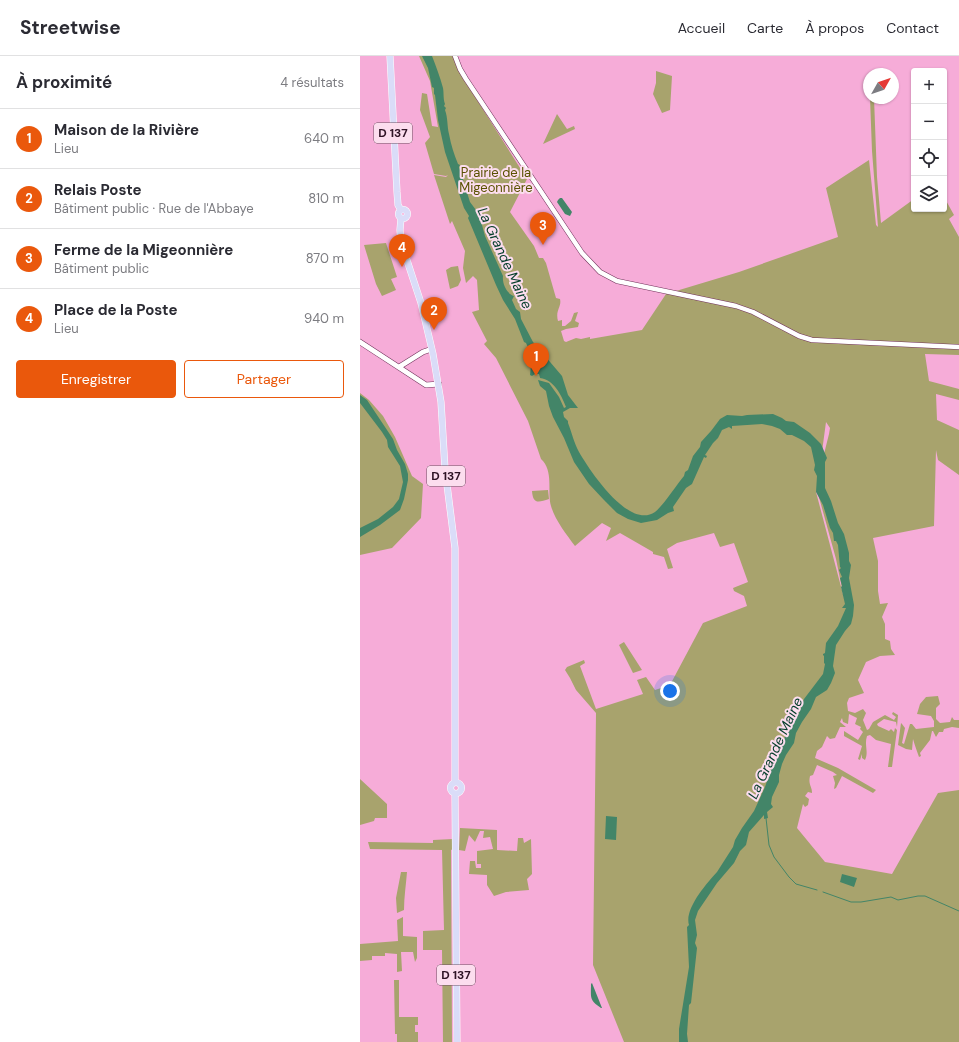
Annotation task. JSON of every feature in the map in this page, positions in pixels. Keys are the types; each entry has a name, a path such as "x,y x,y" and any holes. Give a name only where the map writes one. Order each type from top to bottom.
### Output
{"main road":[{"name":"D 137","path":"390,56 397,192 398,205 401,210 398,213 401,218 401,242 421,303 432,350 443,420 445,469 455,548 455,782 459,783 462,788 455,794 457,1042"},
{"path":"360,342 426,385 438,384"},
{"path":"399,367 417,355 432,350"}],"street":[{"path":"455,56 466,79 578,246 593,266 606,276 617,281 744,309 760,315 799,336 812,340 959,348"}],"green space":[{"name":"Prairie de la Migeonnière","path":"419,56 454,56 460,73 527,179 510,212 534,246 539,258 543,258 546,263 556,298 560,299 557,314 558,321 562,320 562,326 565,326 571,321 574,313 578,312 575,321 579,323 578,327 561,331 564,341 566,342 576,338 581,339 590,337 590,339 642,330 666,294 739,272 838,237 826,188 869,160 876,225 878,227 870,104 874,104 877,177 881,223 911,201 911,212 947,212 947,202 954,215 949,219 959,237 959,355 925,354 929,381 959,389 959,400 936,394 937,420 959,430 959,475 938,460 936,450 934,526 873,538 878,561 878,591 880,604 888,603 882,617 885,624 885,639 890,641 891,649 895,655 880,656 866,662 858,680 864,693 849,698 847,703 848,711 855,713 863,709 866,713 863,720 867,730 873,722 885,715 894,720 896,717 892,714 893,712 898,715 897,727 896,722 884,719 877,724 878,726 889,731 891,729 894,732 895,728 897,730 892,767 888,767 891,744 876,740 870,735 867,736 866,739 867,754 865,760 862,758 862,754 860,760 858,759 862,746 844,736 844,731 858,740 863,732 860,729 861,727 855,724 857,718 849,714 848,724 843,722 842,718 840,722 846,727 840,727 835,738 830,739 827,736 822,747 817,751 815,758 838,768 876,790 873,793 842,776 834,789 835,783 833,776 837,775 817,765 813,775 810,776 809,781 812,793 808,792 805,796 809,799 808,805 805,807 803,804 797,828 825,862 892,874 938,793 959,790 959,1042 624,1042 593,965 596,713 576,690 565,670 567,667 584,660 585,663 580,666 596,709 643,694 637,680 646,677 655,690 670,685 703,623 747,606 744,596 734,591 733,588 748,582 734,543 720,547 714,533 677,543 667,549 673,568 668,569 664,557 653,554 653,552 620,533 606,541 611,528 602,523 575,546 561,527 551,506 549,475 545,464 541,459 528,421 496,358 484,344 487,341 472,312 479,310 477,280 473,276 466,283 463,268 465,251 452,221 450,224 434,175 446,177 448,175 434,174 425,143 430,137 420,110 422,93 427,94 432,126 438,127 430,81","holes":["826,422 830,428 829,434 819,474","817,490 836,559 844,598 816,492"]},
{"path":"656,71 672,76 670,110 662,113 653,94 656,83"},
{"path":"557,114 567,129 574,126 575,129 543,144"},
{"path":"386,243 397,277 391,279 396,290 382,296 376,284 364,245"},
{"path":"458,266 461,280 458,286 450,289 446,270 451,267"},
{"path":"360,393 369,400 383,416 395,437 412,476 423,484 421,518 392,548 360,555"},
{"path":"548,490 549,499 537,501 534,499 532,491"},
{"path":"624,642 642,670 633,673 619,645"},
{"path":"938,696 940,704 936,708 936,719 940,723 950,722 952,717 954,720 959,720 959,728 952,727 944,729 943,732 939,732 936,737 932,731 930,740 920,753 921,756 919,757 913,739 912,750 898,745 901,723 905,728 902,743 904,744 910,724 912,724 916,729 934,727 934,721 931,716 917,714 920,704 926,697"},
{"path":"360,779 387,804 387,818 375,818 374,821 360,825"},
{"path":"460,828 497,830 497,850 517,851 518,838 523,838 524,843 531,839 532,874 527,879 529,890 506,892 494,896 487,885 487,875 469,874 470,861 475,861 476,868 481,868 481,864 477,864 477,851 493,849 490,837 483,838 484,831 480,831 475,842 469,835 465,851 459,850"},
{"path":"453,839 453,849 451,850 452,1042 443,1042 442,950 423,950 423,931 444,930 442,850 370,849 368,842 433,843 433,840"},
{"path":"401,872 407,872 404,910 397,913 396,898"},
{"path":"403,917 403,936 417,937 417,958 415,962 413,952 401,952 402,971 397,972 397,954 385,953 385,956 372,956 372,960 360,961 360,944 398,941 397,920"},
{"path":"394,980 399,980 399,1017 418,1017 418,1025 415,1025 415,1032 418,1032 418,1042 397,1042 397,1034 395,1034"}],"shaded area":[{"path":"422,56 432,56 443,88 448,131 453,149 458,164 460,165 459,167 470,202 479,214 485,236 503,276 504,285 507,291 514,296 512,300 516,309 520,312 521,319 533,342 562,376 568,395 578,408 570,408 563,412 564,417 568,421 574,442 592,472 611,496 622,506 634,513 645,515 655,512 666,500 684,476 685,472 688,470 693,456 700,447 701,442 720,419 727,415 742,416 773,414 786,421 794,422 810,433 821,444 827,458 825,462 825,488 838,523 844,534 849,553 849,561 851,565 849,578 854,605 853,616 851,624 836,645 833,666 835,673 831,683 827,690 816,697 811,709 796,733 794,743 782,764 779,782 772,797 771,804 773,807 767,812 768,818 764,819 764,815 749,832 746,845 740,851 734,863 717,883 698,911 695,920 697,935 695,943 697,948 691,1003 689,1005 687,1034 688,1042 679,1042 679,1029 689,967 687,927 689,925 688,919 690,912 697,897 717,872 733,847 742,828 754,811 765,787 778,749 781,748 788,728 798,715 804,699 823,674 825,664 823,654 825,653 826,643 838,626 846,608 842,608 845,604 841,587 840,578 842,577 839,570 841,568 838,545 836,541 834,541 833,533 823,505 816,492 817,476 814,470 815,465 811,447 804,441 792,435 787,435 780,429 772,426 762,424 732,426 732,429 729,427 722,430 705,455 707,456 706,458 704,457 692,484 686,488 673,507 674,511 657,520 641,523 628,519 617,513 589,484 574,462 553,417 546,391 540,386 538,380 549,383 559,397 564,408 566,407 564,402 553,385 545,379 540,378 539,374 532,376 530,375 532,356 526,343 524,342 515,319 503,300 496,285 468,218 469,216 464,208 445,152 438,120 434,88 432,87 428,68"},
{"path":"560,198 562,198 572,212 570,216 565,214 557,202"},
{"path":"360,395 367,400 393,439 405,464 408,480 400,510 380,525 360,537 360,528 378,519 393,507 399,499 403,482 400,466 388,447 387,440 382,432 360,403"},
{"path":"606,816 617,817 616,840 605,839"},
{"path":"842,874 857,878 854,887 840,882"},
{"path":"592,983 602,1008 593,1001 591,993"}],"waterway":[{"path":"766,818 769,845 774,857 796,884 817,890"},
{"path":"823,892 851,902 861,902 891,897 898,900 925,896 959,911"}],"place":[{"name":"Ferme de la Migeonnière","path":"543,245"},
{"name":"Place de la Poste","path":"402,267"},
{"name":"Relais Poste","path":"434,330"},
{"name":"Maison de la Rivière","path":"536,376"}],"water label":[{"name":"La Grande Maine","path":"505,258"},
{"name":"La Grande Maine","path":"775,748"}]}
